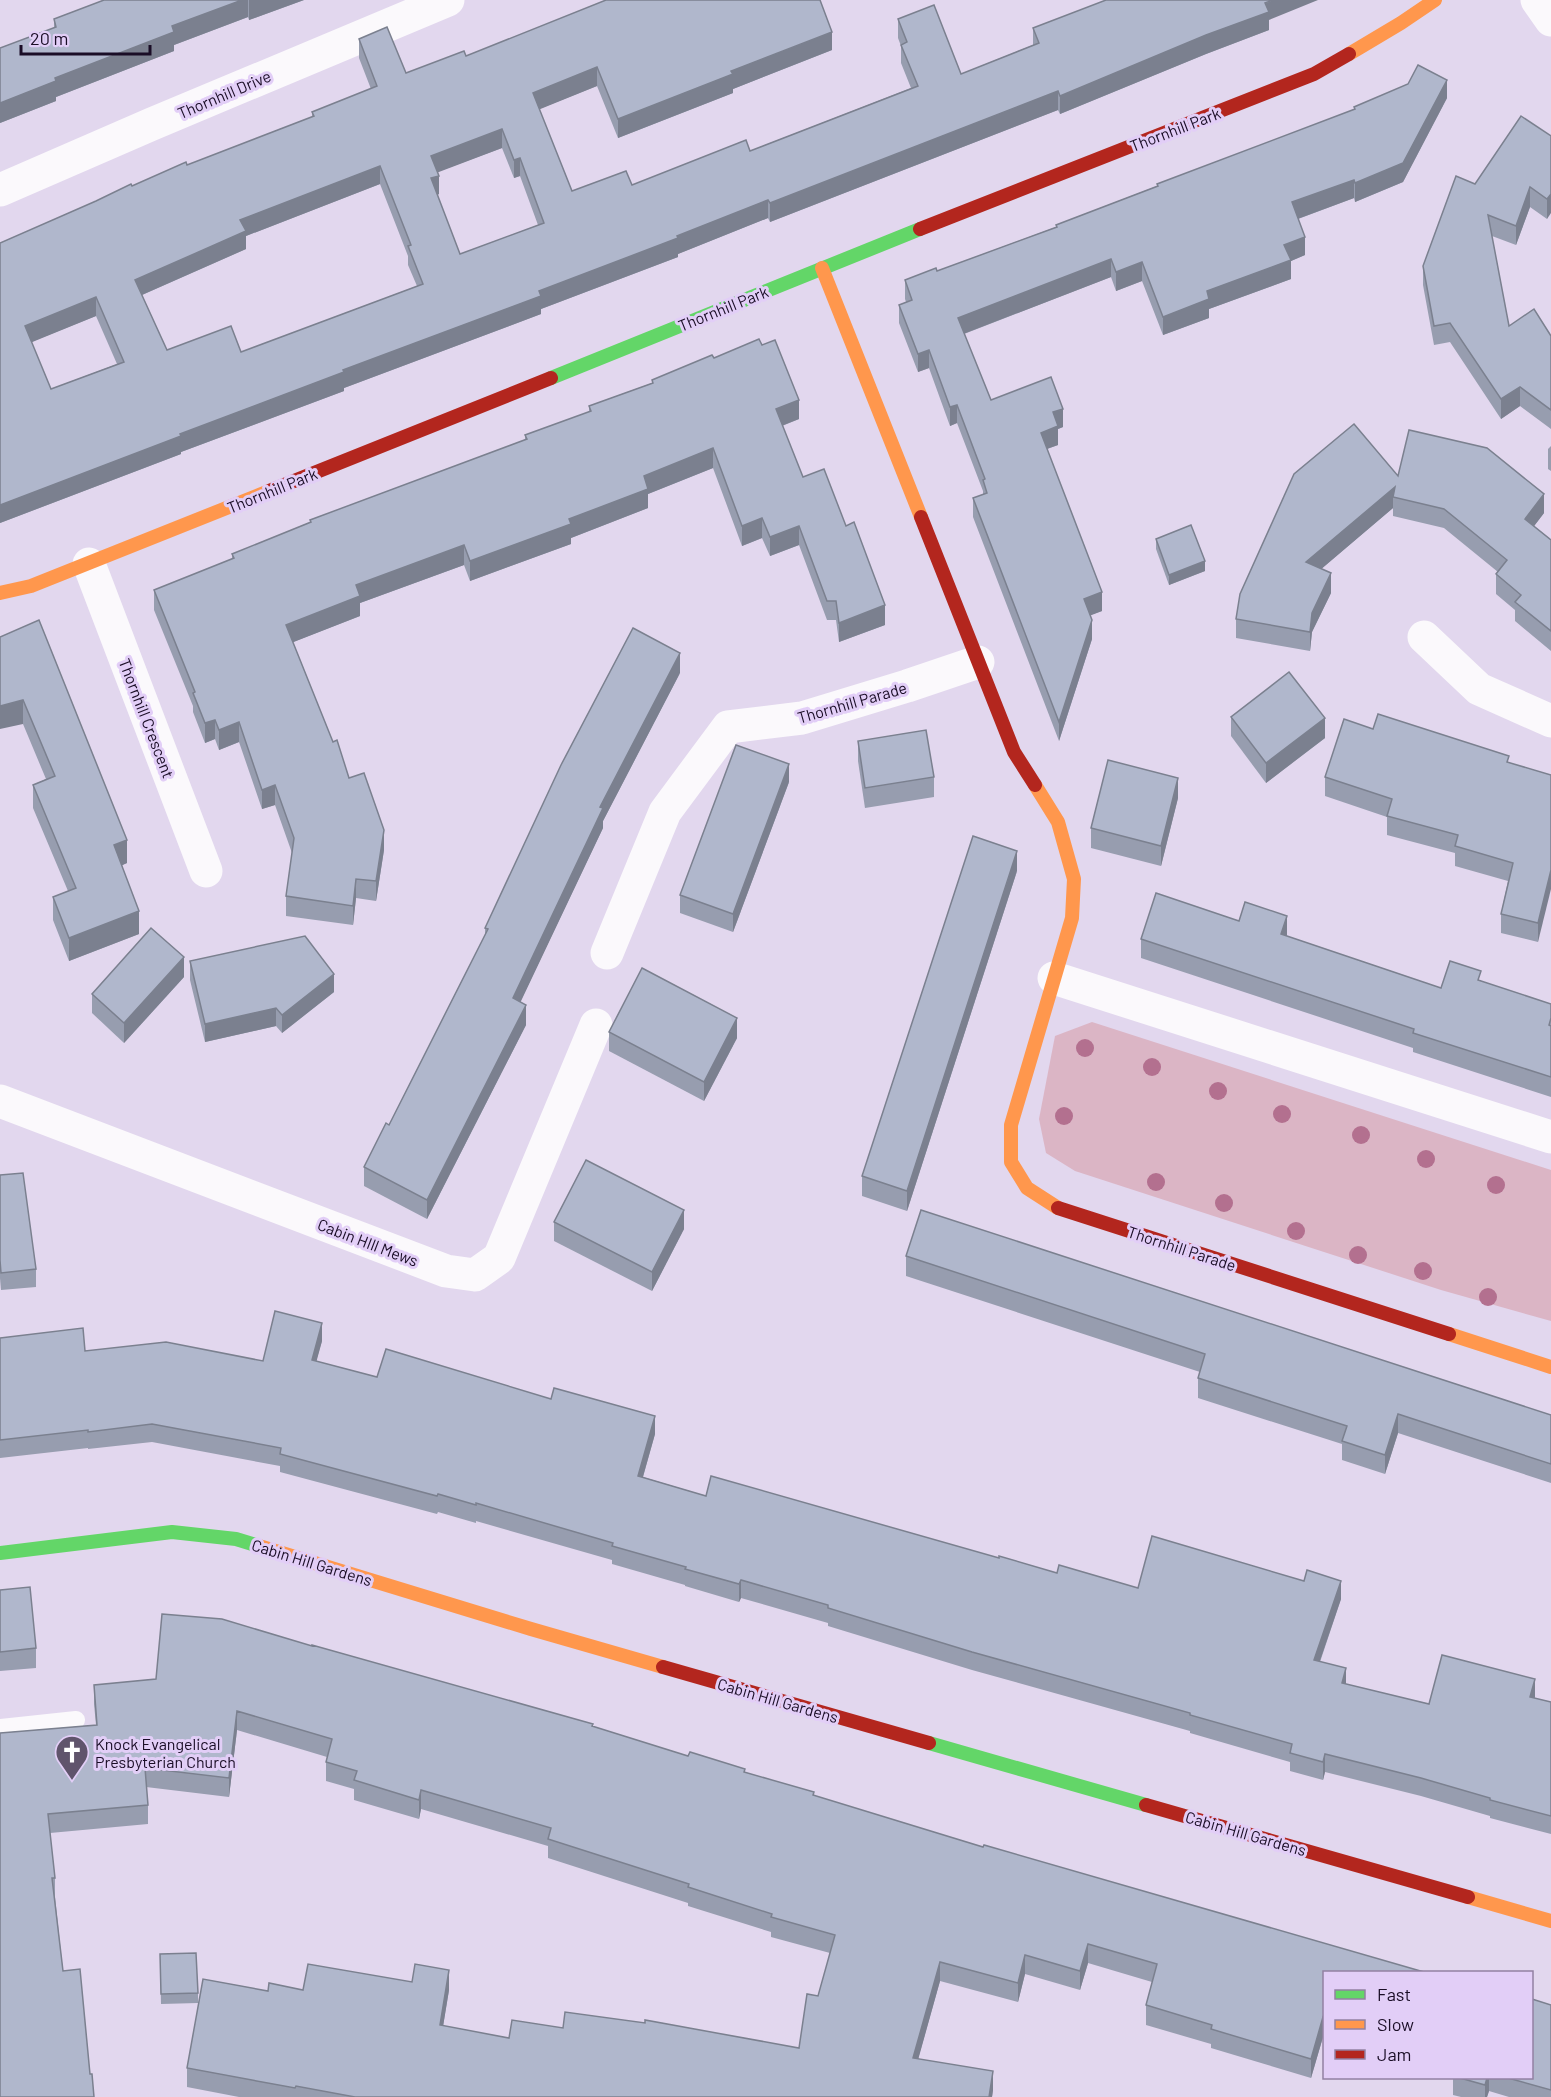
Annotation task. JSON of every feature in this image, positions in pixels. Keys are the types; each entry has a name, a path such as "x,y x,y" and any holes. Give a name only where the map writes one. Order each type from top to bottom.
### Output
{"street":[{"name":"Thornhill Drive","path":"0,190 162,119 448,0"},
{"name":"Thornhill Park","path":"0,592 31,586 89,564 822,268 1314,74 1401,23 1435,0"},
{"path":"1537,0 1551,20"},
{"name":"Thornhill Parade","path":"822,268 1014,752 1058,822 1074,879 1072,918 1011,1125 1011,1162 1027,1188 1058,1208 1551,1366"},
{"name":"Thornhill Crescent","path":"89,564 206,872"},
{"path":"1424,637 1479,689 1551,721"},
{"name":"Thornhill Parade","path":"607,953 665,812 728,727 802,718 978,662"},
{"path":"1054,978 1551,1137"},
{"name":"Cabin HIll Mews","path":"0,1101 446,1271 475,1275 499,1258 596,1025"},
{"name":"Cabin Hill Gardens","path":"0,1553 172,1532 236,1539 531,1629 1551,1921"}],"lane":[{"path":"0,1728 76,1720"}],"shaded area":[{"path":"1092,1022 1551,1170 1551,1321 1441,1290 1075,1171 1046,1153 1039,1119 1055,1036"}],"building":[{"path":"104,0 242,0 172,26 174,32 55,78 56,81 0,103 0,48 56,27 54,19"},
{"path":"606,0 820,0 832,32 731,71 733,74 618,119 597,67 533,93 572,191 626,171 632,185 746,140 750,151 918,86 901,45 907,42 898,19 934,5 961,74 1039,43 1033,28 1106,0 1273,0 1265,3 1269,12 1206,35 1060,96 1058,91 770,203 768,200 677,236 678,238 539,291 541,296 343,370 344,372 0,505 0,243 131,184 132,186 186,162 187,165 314,116 312,112 377,86 359,39 387,27 406,73 464,51 466,56","holes":["502,129 514,160 520,158 544,223 460,254 431,178 439,176 431,156","380,166 411,245 408,246 423,284 241,352 231,326 167,350 135,280 246,231 240,220","96,297 124,362 51,389 25,326"]},
{"path":"1418,65 1447,80 1403,163 1355,183 1354,180 1292,202 1305,237 1284,245 1291,260 1207,291 1209,299 1163,317 1142,262 1116,272 1111,259 958,318 991,400 1051,377 1063,409 1053,412 1058,426 1041,433 1102,592 1084,599 1092,620 1059,722 973,498 987,493 983,480 985,479 957,405 950,407 929,350 918,354 899,305 912,300 905,280 936,268 937,271 1057,227 1056,225 1158,186 1157,184 1355,109 1354,107 1408,84"},
{"path":"1521,116 1551,136 1551,194 1547,199 1530,187 1516,226 1488,215 1509,326 1534,309 1551,336 1551,410 1520,387 1501,399 1450,323 1434,326 1423,266 1456,176 1475,184"},
{"path":"759,339 762,345 775,340 799,400 776,409 803,477 824,469 846,526 854,522 885,605 839,623 836,601 827,601 799,526 770,537 762,518 742,526 713,448 644,476 648,489 569,519 571,524 470,561 464,545 356,585 360,596 286,625 333,742 337,740 349,778 364,773 384,830 376,881 356,879 353,906 286,896 294,838 275,785 262,790 239,722 219,730 215,720 205,723 154,590 234,558 232,554 311,522 310,520 527,439 525,435 591,411 589,406 653,383 652,380 712,355 714,358"},
{"path":"1354,424 1398,476 1409,430 1487,448 1544,494 1525,519 1551,540 1551,631 1515,602 1521,595 1496,574 1507,560 1444,509 1393,497 1395,487 1306,562 1331,573 1312,613 1310,632 1236,619 1240,594 1294,474"},
{"path":"1191,525 1205,561 1169,575 1156,539"},
{"path":"39,620 127,840 114,845 139,911 69,938 53,897 76,888 33,785 55,776 23,700 0,706 0,637"},
{"path":"633,628 680,653 600,807 603,808 513,998 526,1005 427,1200 364,1167 386,1123 389,1125 488,929 485,928 561,765"},
{"path":"1289,672 1325,718 1266,763 1231,717"},
{"path":"1378,714 1509,756 1507,762 1551,775 1551,870 1538,923 1501,914 1513,863 1455,846 1458,835 1387,816 1392,799 1325,777 1344,719 1373,729"},
{"path":"926,730 934,777 865,788 858,741"},
{"path":"736,745 789,764 733,914 680,895"},
{"path":"1108,760 1178,778 1161,846 1091,828"},
{"path":"973,836 1017,851 907,1191 862,1176"},
{"path":"1156,893 1239,921 1245,902 1287,916 1281,934 1441,988 1450,961 1481,971 1478,980 1551,1004 1549,1025 1551,1026 1551,1077 1413,1033 1414,1029 1141,939"},
{"path":"151,928 184,957 124,1023 92,994"},
{"path":"305,936 334,974 282,1015 276,1008 205,1024 190,961"},
{"path":"642,968 737,1018 704,1082 609,1032"},
{"path":"586,1160 684,1210 652,1272 554,1222"},
{"path":"23,1173 36,1269 1,1273 0,1175"},
{"path":"921,1210 1551,1415 1551,1464 1398,1414 1385,1455 1342,1441 1347,1426 1198,1378 1205,1354 906,1256"},
{"path":"275,1311 322,1323 312,1360 377,1377 386,1349 551,1399 554,1388 655,1416 638,1476 706,1496 711,1476 999,1558 999,1556 1057,1573 1059,1565 1138,1588 1152,1536 1304,1581 1307,1570 1341,1581 1314,1660 1346,1668 1342,1683 1429,1704 1442,1655 1535,1679 1530,1697 1551,1702 1551,1816 1421,1778 1325,1754 1323,1762 1290,1753 1292,1744 1190,1715 1190,1713 972,1652 828,1608 828,1605 741,1580 739,1584 685,1569 686,1567 612,1546 613,1543 476,1503 476,1505 438,1494 437,1496 280,1454 281,1448 152,1424 0,1440 0,1338 83,1328 85,1351 166,1342 263,1361"},
{"path":"30,1587 36,1648 0,1652 0,1590"},
{"path":"162,1614 222,1619 593,1724 592,1726 688,1756 690,1752 745,1769 744,1772 814,1792 813,1795 983,1847 984,1845 1421,1971 1323,1971 1323,2017 1311,2059 1211,2029 1212,2025 1146,2005 1157,1964 1088,1944 1080,1971 1025,1955 1018,1983 940,1962 913,2058 993,2071 989,2097 355,2097 187,2068 203,1979 268,1991 269,1983 303,1990 308,1964 412,1982 415,1964 449,1970 440,2025 509,2038 512,2020 563,2028 565,2012 645,2023 645,2020 799,2048 807,1994 818,1996 835,1935 771,1917 772,1914 688,1887 689,1884 548,1839 551,1828 421,1790 419,1800 354,1780 357,1771 326,1762 332,1739 237,1711 229,1778 145,1768 148,1805 48,1814 55,1878 52,1878 63,1971 80,1969 94,2097 0,2097 0,1733 97,1725 94,1685 156,1679"},
{"path":"196,1953 198,1993 161,1994 160,1954"},
{"path":"1533,1999 1551,2005 1551,2090 1512,2079 1533,2079"},
{"path":"1464,2079 1487,2079 1485,2085"}],"traffic: fast":[{"path":"551,378 920,229"},
{"path":"0,1553 172,1532 236,1539 259,1546"},
{"path":"929,1743 1146,1805"}],"traffic: slow":[{"path":"1349,54 1435,0"},
{"path":"822,268 921,517"},
{"path":"0,593 31,586 269,491"},
{"path":"1035,785 1058,822 1074,879 1072,918 1011,1125 1011,1162 1027,1188 1058,1208"},
{"path":"1449,1334 1551,1367"},
{"path":"259,1546 663,1667"},
{"path":"1468,1897 1551,1921"}],"traffic: jam":[{"path":"920,229 1314,74 1349,54"},
{"path":"269,491 551,378"},
{"path":"921,517 1014,752 1035,785"},
{"path":"1058,1208 1449,1334"},
{"path":"663,1667 929,1743"},
{"path":"1146,1805 1468,1897"}],"place":[{"name":"Knock Evangelical Presbyterian Church","path":"72,1781"}]}
